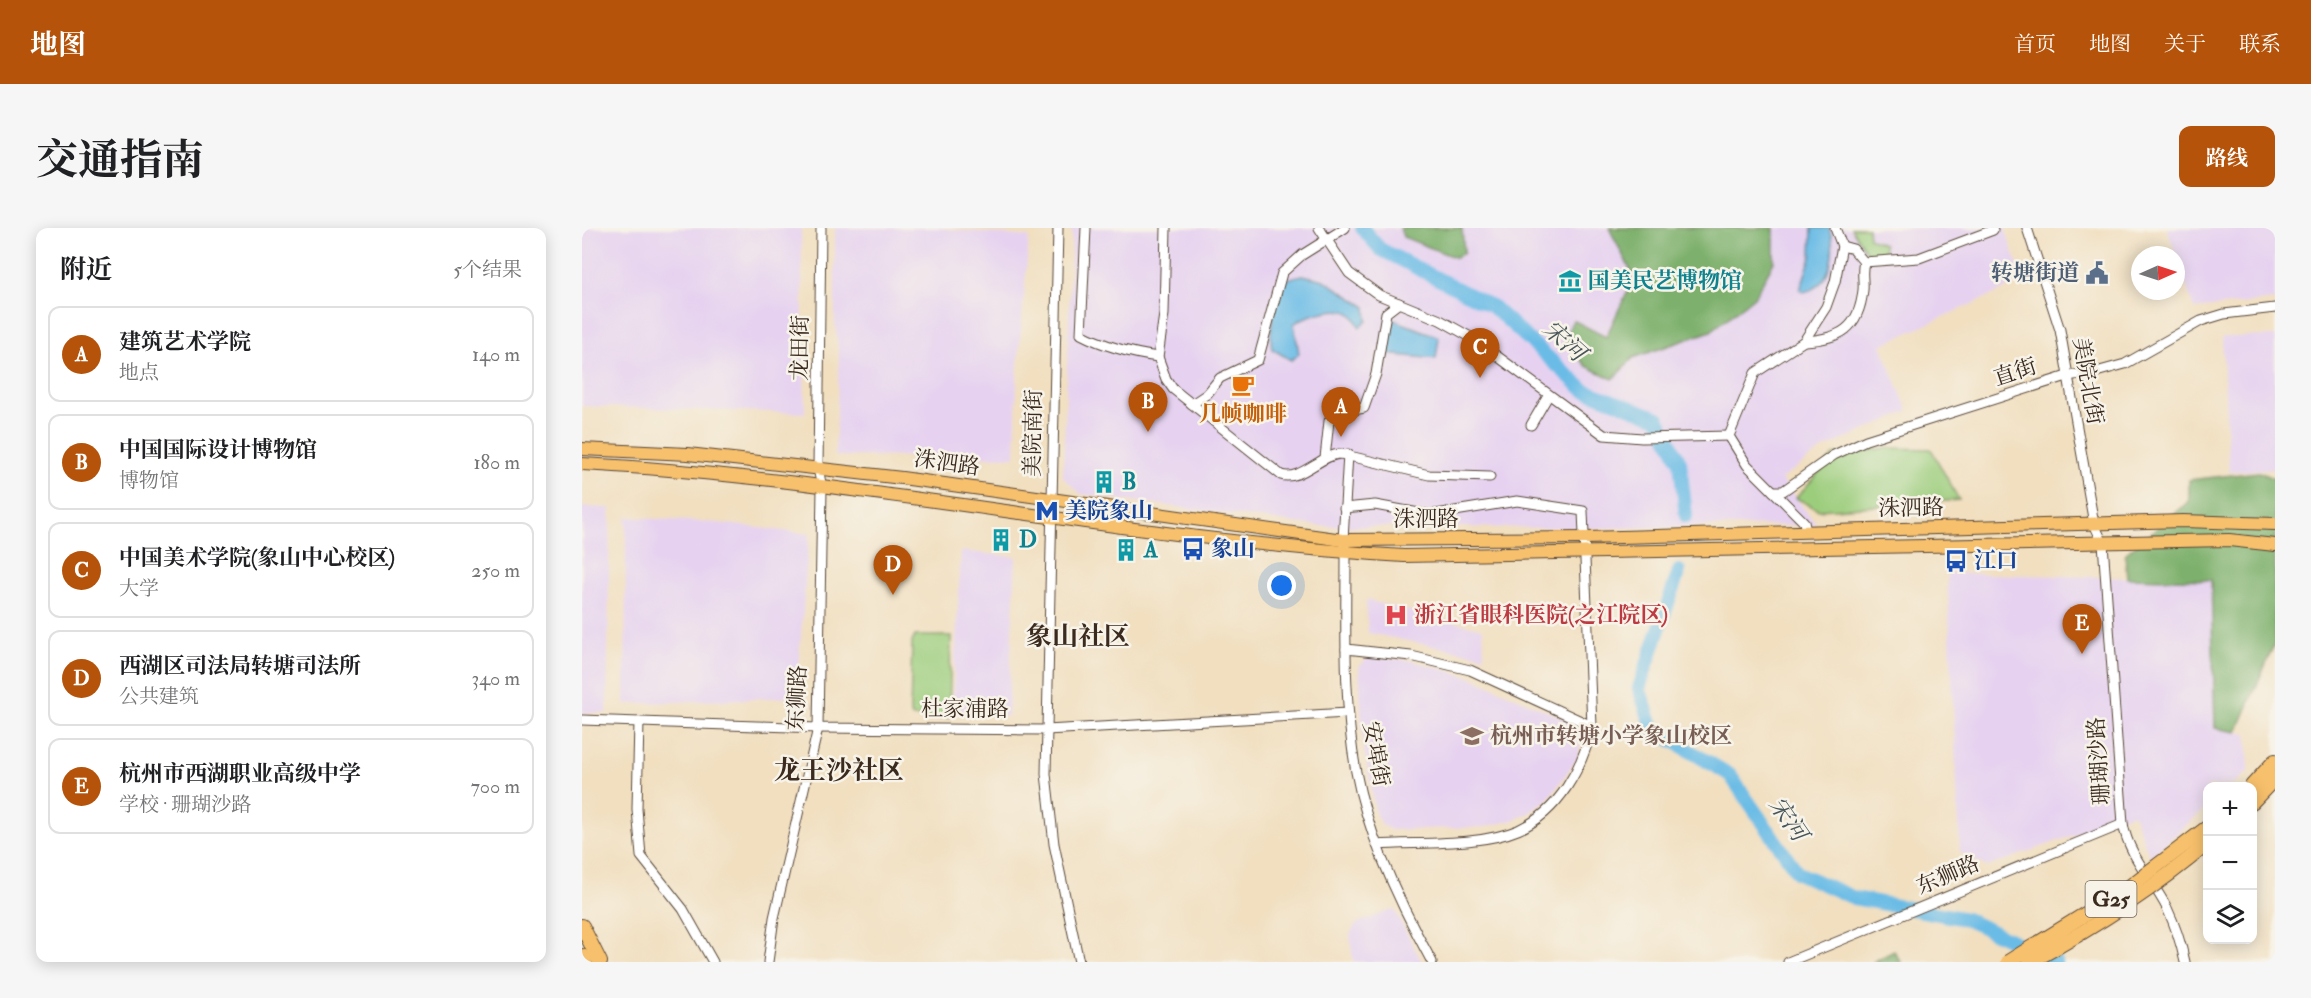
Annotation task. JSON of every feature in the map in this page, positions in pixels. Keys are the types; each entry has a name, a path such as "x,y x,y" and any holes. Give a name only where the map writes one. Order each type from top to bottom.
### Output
{"highway":[{"path":"2256,782 2275,761"},
{"path":"2257,798 2275,778"},
{"name":"G25","path":"2008,962 2129,887 2203,831"},
{"name":"G25","path":"2030,962 2080,935 2145,892 2203,847"},
{"path":"582,926 598,962"},
{"path":"582,943 598,962"},
{"path":"582,956 585,962"}],"main road":[{"name":"洙泗路","path":"582,448 688,454 818,468 1343,540 1586,538 2183,521 2275,524"},
{"name":"洙泗路","path":"582,464 633,466 822,488 1192,537 1346,553 1404,556 2229,540 2275,545"}],"street":[{"name":"龙田街","path":"818,468 821,228"},
{"name":"美院南街","path":"1058,228 1046,774 1054,844 1079,961"},
{"path":"1086,228 1082,334 1126,352 1158,357"},
{"path":"1166,228 1164,314 1158,357 1166,379 1173,389 1242,446 1285,476 1301,471 1335,454 1348,454 1429,476 1490,477"},
{"path":"1319,228 1349,273 1379,295 1440,320 1474,339 1548,396 1604,435 1642,438 1728,436"},
{"path":"1728,436 1755,373 1804,341 1831,296 1842,246 1835,228"},
{"name":"美院北街","path":"2027,228 2060,330 2094,524 2103,543"},
{"path":"1192,404 1207,394 1220,378 1258,360 1282,273 1302,255 1342,229"},
{"path":"1864,262 1919,258 1993,230"},
{"path":"1804,341 1833,338 1844,332 1856,316 1861,304 1864,262 1853,249 1842,246"},
{"path":"1325,458 1329,421 1344,412 1364,408 1376,374 1386,314 1399,303"},
{"name":"直街","path":"1773,491 1783,491 1834,455 1866,440 2067,376 2096,372 2125,364 2212,317 2275,308"},
{"path":"1531,425 1548,396"},
{"path":"1728,436 1747,465 1804,522 1806,531"},
{"name":"安埠街","path":"1348,454 1343,540 1346,553 1348,713 1356,773 1377,844 1416,933 1432,962"},
{"name":"东狮路","path":"768,962 774,918 818,728 822,488 818,468"},
{"path":"1344,508 1375,505 1430,515 1517,501 1583,511 1586,538 1584,571 1592,726 1587,750 1575,776 1556,800 1534,821 1516,830 1480,838 1377,844"},
{"name":"珊瑚沙路","path":"2103,543 2123,824 2127,844 2167,908 2180,939 2185,962"},
{"path":"1346,649 1411,656 1470,670 1592,726"},
{"name":"杜家浦路","path":"582,720 818,728 1046,730 1348,713"},
{"path":"639,722 638,809 641,856 683,909 713,962"},
{"name":"东狮路","path":"1788,962 2123,824"}],"shaded area":[{"path":"582,228 801,228 805,413 582,406"},
{"path":"835,228 937,228 1029,237 1017,374 1015,457 835,456 839,358 835,322"},
{"path":"1072,228 2005,228 2023,281 1881,345 1908,411 1823,449 1781,479 1817,525 1585,528 1319,526 1081,494 1063,477"},
{"path":"2167,228 2275,228 2275,300 2194,309 2185,282 2185,246 2173,246"},
{"path":"2275,336 2275,468 2229,472 2222,337"},
{"path":"582,507 610,508 607,713 582,713"},
{"path":"626,517 719,523 809,534 796,697 625,704"},
{"path":"961,551 1016,557 1008,716 952,714"},
{"path":"1947,573 2211,580 2215,728 2247,734 2249,771 2236,782 2203,782 2203,811 2150,857 2133,813 1987,867 1960,852"},
{"name":"浙江省眼科医院(之江院区)","path":"1366,600 1483,629 1484,656 1368,633"},
{"name":"杭州市转塘小学象山校区","path":"1369,656 1413,661 1473,678 1584,728 1577,759 1548,799 1529,813 1511,821 1483,827 1391,830 1382,825 1376,815 1363,743 1359,667"},
{"path":"1394,909 1422,962 1353,962 1350,934 1356,924"}],"green space":[{"path":"1400,228 1462,228 1464,252 1456,258 1403,237"},
{"path":"1609,228 1774,228 1774,262 1754,297 1711,331 1633,358 1613,379 1586,366 1564,340 1573,320 1606,337 1634,277"},
{"path":"1851,228 1868,228 1869,238 1884,244 1885,257 1867,253"},
{"path":"1886,448 1931,449 1959,500 1819,510 1796,498 1834,455"},
{"path":"2259,472 2275,479 2275,642 2237,732 2215,728 2211,580 2127,578 2125,554 2189,502 2189,480"},
{"path":"915,636 951,636 949,718 913,717 910,714 912,642"},
{"path":"1894,951 1901,962 1873,962"}],"water":[{"path":"1812,228 1829,228 1832,257 1826,275 1820,283 1813,289 1803,292 1800,290 1811,257"},
{"path":"1303,275 1324,280 1366,307 1367,321 1360,327 1351,314 1339,310 1322,312 1299,321 1294,324 1299,354 1291,360 1272,349 1273,313 1281,286 1285,281"},
{"path":"1394,320 1439,337 1436,359 1386,354"}],"waterway":[{"name":"宋河","path":"1362,228 1380,249 1493,307 1584,390 1658,418 1680,462 1686,516"},
{"name":"宋河","path":"1679,571 1639,688 1653,729 1730,775 1798,873 1854,898 1966,919 2056,962"}],"place":[{"name":"转塘街道","path":"2097,273"},
{"name":"国美民艺博物馆","path":"1570,281"},
{"name":"中国美术学院(象山中心校区)","path":"1480,378"},
{"name":"几帧咖啡","path":"1243,385"},
{"name":"中国国际设计博物馆","path":"1148,432"},
{"name":"建筑艺术学院","path":"1341,437"},
{"name":"B","path":"1104,482"},
{"name":"美院象山","path":"1047,511"},
{"name":"D","path":"1001,540"},
{"name":"象山","path":"1193,549"},
{"name":"A","path":"1126,550"},
{"name":"江口","path":"1956,561"},
{"name":"西湖区司法局转塘司法所","path":"893,595"},
{"name":"浙江省眼科医院(之江院区)","path":"1396,615"},
{"name":"杭州市西湖职业高级中学","path":"2082,654"},
{"name":"杭州市转塘小学象山校区","path":"1472,736"}],"district":[{"name":"象山社区","path":"1078,637"},
{"name":"龙王沙社区","path":"839,771"}]}
